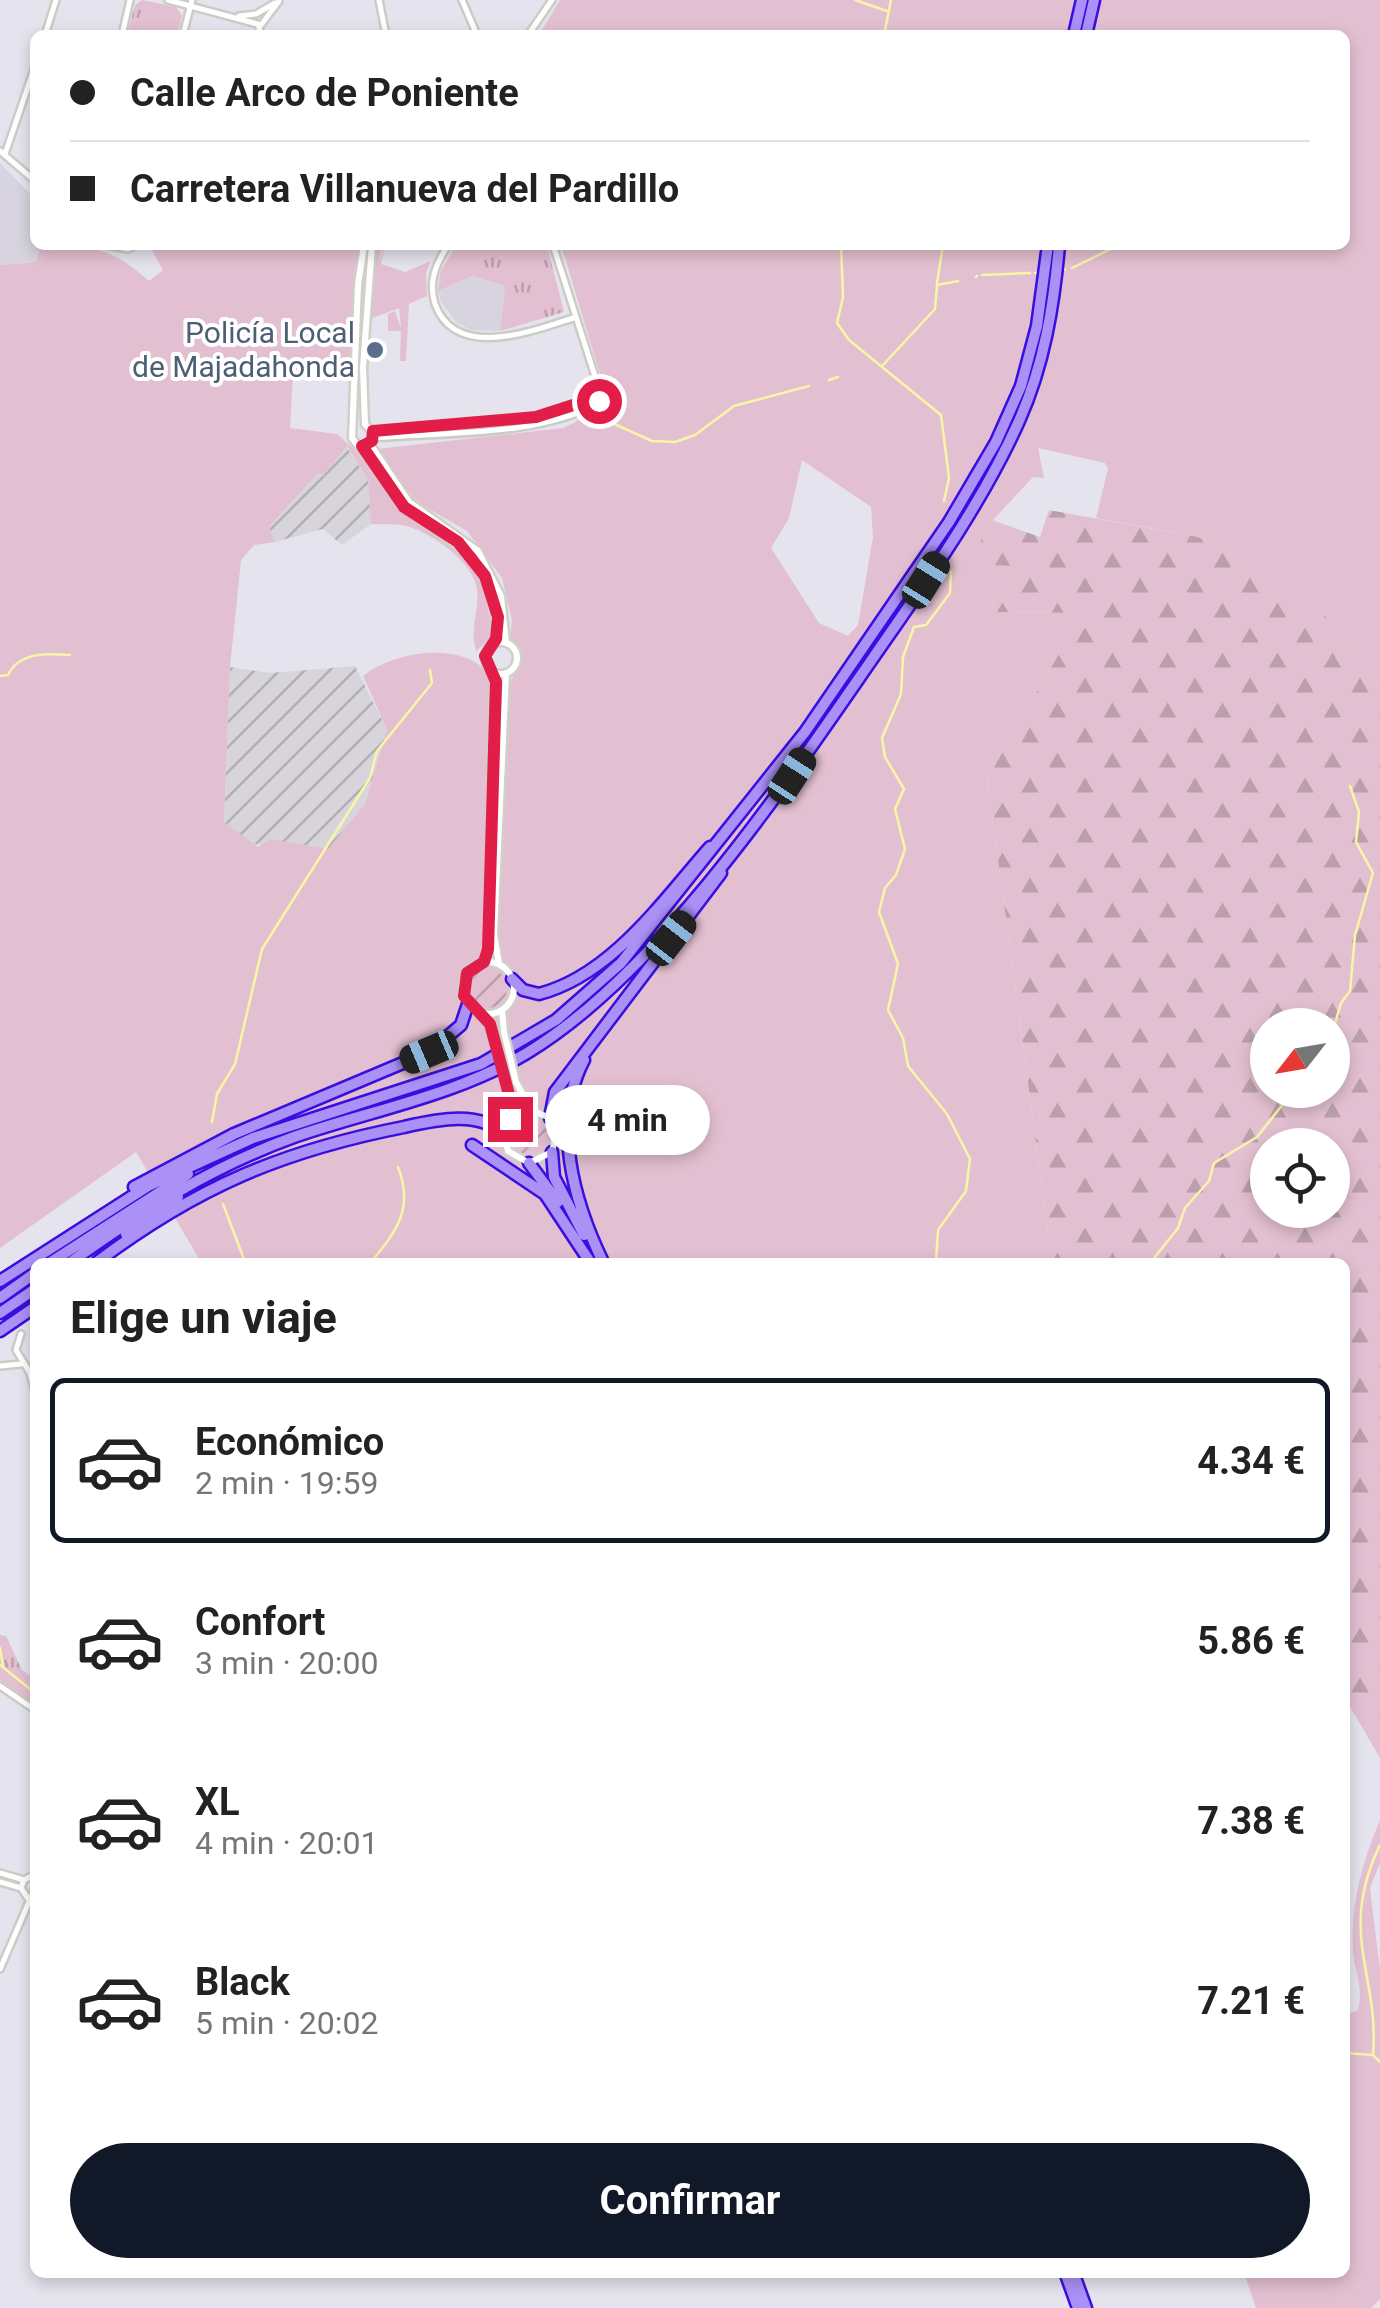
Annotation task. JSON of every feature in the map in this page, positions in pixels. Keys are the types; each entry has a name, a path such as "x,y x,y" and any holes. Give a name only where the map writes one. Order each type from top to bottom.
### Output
{"highway":[{"path":"1075,30 1082,0"},
{"path":"1087,30 1094,0"},
{"path":"33,1258 148,1186 253,1138 439,1081 494,1057 556,1020 622,964 794,747 903,593 996,442 1029,357 1047,250"},
{"path":"550,1118 555,1092 772,805 908,606 1006,448 1041,362 1058,250"},
{"path":"77,1258 156,1202 245,1156 336,1123 444,1092 512,1061 564,1029 641,958 811,746"},
{"path":"512,978 529,993 546,992 578,976 617,948 794,747"},
{"path":"52,1245 176,1162 429,1052 461,1025 468,1004"},
{"path":"598,1032 572,1084 567,1112 576,1191 599,1258"},
{"path":"100,1258 196,1198 299,1150 446,1120 490,1124 505,1137"},
{"path":"57,1258 151,1194 289,1128"},
{"path":"472,1144 545,1194 587,1258"},
{"path":"552,1152 558,1186 598,1258"},
{"path":"99,1258 160,1208 245,1156"},
{"path":"529,1163 548,1184 588,1258"},
{"path":"0,1280 30,1260"},
{"path":"0,1298 30,1277"},
{"path":"0,1313 30,1292"},
{"path":"0,1331 30,1310"},
{"path":"1067,2278 1078,2308"},
{"path":"1075,2278 1086,2308"}],"street":[{"path":"47,30 56,0"},
{"path":"123,30 130,0"},
{"path":"168,0 257,23 267,20"},
{"path":"236,16 258,12 280,0"},
{"path":"264,30 280,0"},
{"path":"379,0 385,30"},
{"path":"462,0 477,30"},
{"path":"531,30 552,0"},
{"path":"184,30 191,3"},
{"path":"258,12 267,20"},
{"path":"258,12 260,30"},
{"path":"30,79 2,153 30,176"},
{"path":"363,250 358,285 352,438 370,440 536,417 598,398 554,250"},
{"path":"372,250 362,381 370,440 404,507 472,557 494,597 495,643 485,656 494,673 488,949 484,962"},
{"path":"446,250 432,280 439,312 459,331 485,338 519,334 576,318"},
{"path":"355,427 365,424"},
{"path":"370,440 395,486 409,502 478,552 501,596 506,643 517,658 506,673 494,934 498,964"},
{"path":"495,643 506,643"},
{"path":"494,673 506,673"},
{"path":"483,1013 502,1010 512,1000 512,978 498,964 484,962 472,968 464,980 468,1004 483,1013 493,1035 507,1086 510,1119 505,1137 511,1154 529,1163 552,1152 556,1131 550,1118 531,1110 516,1082 502,1010"},
{"path":"510,1119 531,1110"},
{"path":"20,1334 16,1350 20,1364 30,1373"},
{"path":"0,1366 20,1364"},
{"path":"0,1686 30,1707"},
{"path":"0,1873 24,1880"},
{"path":"21,1888 30,1877"},
{"path":"0,1882 21,1888 30,1901 0,1969"}],"shaded area":[{"path":"0,163 30,194 30,250 40,250 36,262 0,265"},
{"path":"472,276 505,286 500,331 471,330 457,323 441,302 438,291"},
{"path":"346,446 368,480 371,524 342,545 323,529 275,542 269,527 318,473 323,476"},
{"path":"355,666 387,730 365,804 329,849 251,844 224,823 230,667 270,673"}],"green space":[{"path":"142,0 176,7 182,16 178,30 128,30 135,5"},
{"path":"560,0 1380,0 1380,690 1365,674 1362,657 1331,620 1229,553 1198,537 1096,518 1108,469 1105,463 1038,448 1044,478 1033,477 981,533 1038,566 1037,572 993,603 997,612 1084,613 987,777 1051,1258 199,1258 136,1152 0,1248 0,265 36,262 40,250 100,250 123,261 149,281 163,270 152,250 359,250 350,380 293,374 290,428 337,434 363,457 399,510 466,557 485,587 492,637 476,651 477,589 468,569 451,551 410,527 371,524 368,480 347,446 323,476 318,473 269,527 275,542 254,545 241,560 230,667 224,822 258,847 270,839 328,849 365,804 387,730 363,676 409,655 446,653 478,664 490,675 490,689 508,691 520,654 510,638 512,620 502,578 467,531 415,501 377,449 564,428 609,404 563,250 1350,250 1350,30 542,30","holes":["802,460 871,507 873,537 858,625 848,636 819,623 771,548 789,518"]},
{"path":"377,250 381,250 379,263 384,250 381,264 405,272 431,261 426,273 427,296 409,304 406,361 400,361 401,331 388,331 388,314 395,311 401,328 399,308 370,319"},
{"path":"453,250 548,250 564,312 500,331 505,286 472,276 438,291 440,272"},
{"path":"1049,510 1198,537 1331,620 1363,657 1365,674 1380,690 1380,1758 1350,1707 1350,1258 1051,1258 987,777 1083,613 997,612 993,603 1038,566 982,565 981,533 992,520 1040,537"},
{"path":"487,968 501,974 507,988 501,1002 487,1008 473,1002 467,988 473,974"},
{"path":"531,1116 545,1122 551,1136 545,1150 531,1156 517,1150 511,1136 517,1122"},
{"path":"0,1635 6,1636 22,1670 30,1676 30,1701 0,1680"},
{"path":"1380,1820 1380,1863 1370,1888 1380,1970 1380,2299 1371,2308 1256,2308 1246,2278 1350,2278 1350,2013 1358,2010 1360,1992 1353,1949 1354,1915 1363,1868"}],"waterway":[{"path":"855,0 887,11"},
{"path":"885,30 891,0"},
{"path":"841,250 843,297 837,323 849,340 941,415 949,478 944,501"},
{"path":"937,283 942,250"},
{"path":"1072,268 1109,250"},
{"path":"982,275 1030,273"},
{"path":"883,365 935,309 937,285 958,281"},
{"path":"829,380 838,377"},
{"path":"620,389 610,422 652,441 675,442 695,435 734,406 809,386"},
{"path":"936,1258 938,1230 966,1191 970,1159 947,1114 908,1066 903,1038 888,1010 898,964 879,912 885,888 896,875 905,849 895,809 904,789 885,757 882,738 901,694 903,657 914,627 926,625 950,593 951,572"},
{"path":"0,676 8,675 26,658 70,655"},
{"path":"212,1122 217,1094 235,1064 262,949 370,778 377,751 432,683 430,670"},
{"path":"1340,1008 1350,991 1355,935 1373,873 1356,842 1359,812 1350,786"},
{"path":"1154,1258 1178,1228 1185,1208 1209,1181 1214,1163 1257,1137 1280,1108"},
{"path":"374,1258 395,1229 403,1207 398,1167"},
{"path":"223,1204 243,1258"},
{"path":"0,1648 3,1666"},
{"path":"0,1665 30,1689"},
{"path":"1373,2055 1374,2027 1361,1929 1368,1876 1380,1845"},
{"path":"1350,2053 1373,2055 1380,2062"}],"place":[{"name":"Policía Local de Majadahonda","path":"375,350"}],"route":[{"path":"510,1119 511,1102 490,1024 483,1013 468,1004 462,988 467,973 484,962 488,949 496,682 485,656 496,639 498,617 494,597 472,557 458,542 404,507 362,446 372,441 373,431 536,417 595,398 599,401"}]}
